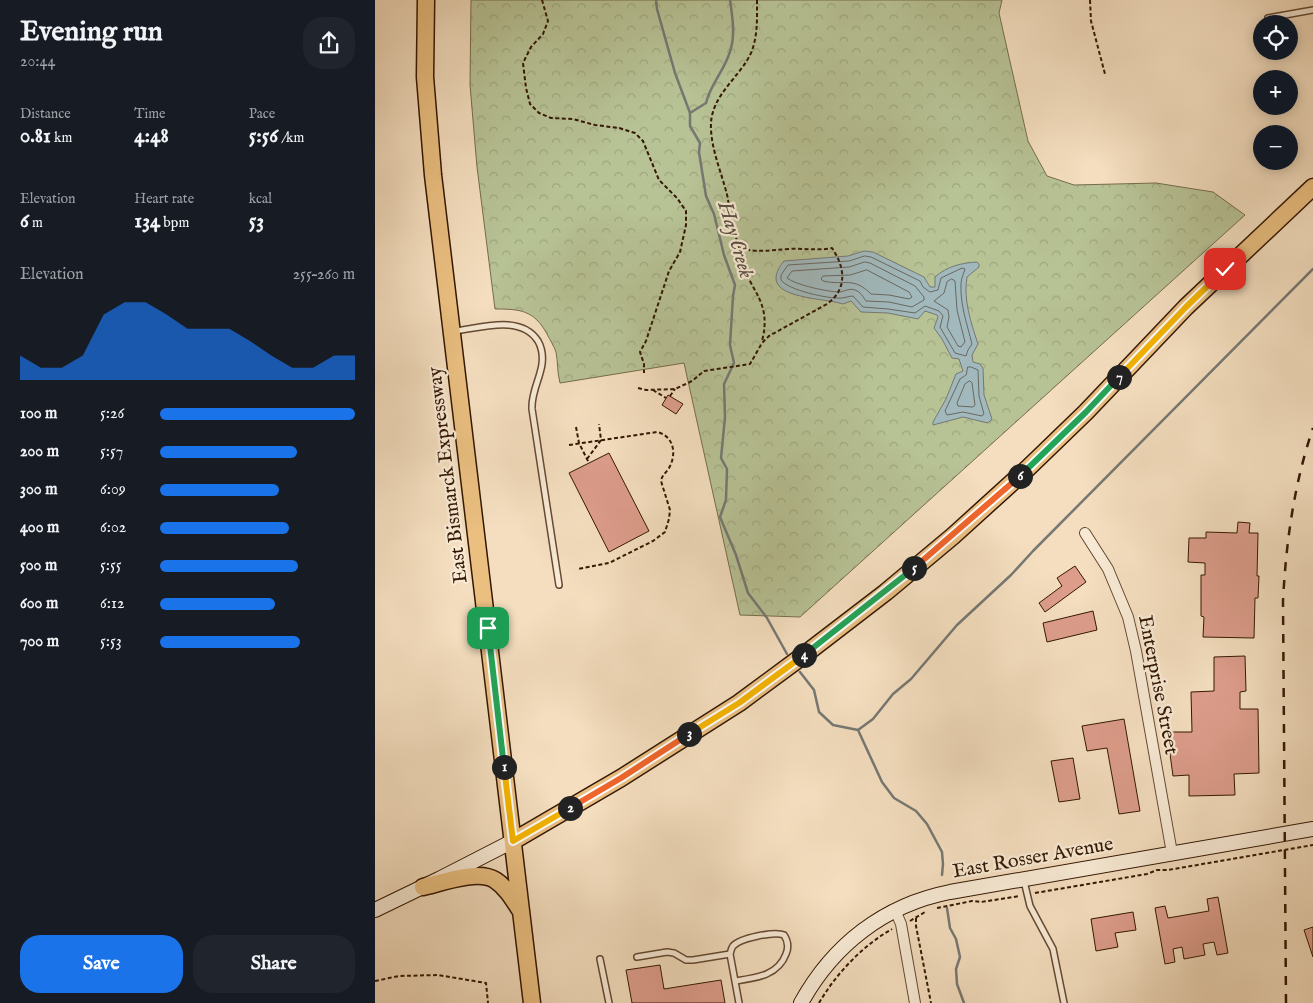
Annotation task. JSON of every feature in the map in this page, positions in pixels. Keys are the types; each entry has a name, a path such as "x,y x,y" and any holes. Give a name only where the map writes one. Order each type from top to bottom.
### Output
{"main road":[{"name":"East Bismarck Expressway","path":"426,0 425,63 428,123 451,332 532,1003"},
{"path":"513,841 621,778 739,703 812,650 886,592 953,536 1027,469 1086,412 1186,307 1313,186"},
{"path":"423,887 457,879 484,876 501,884 522,913"}],"street":[{"name":"Enterprise Street","path":"1085,533 1108,570 1128,617 1136,651 1171,854"},
{"name":"East Rosser Avenue","path":"801,1003 817,976 836,953 870,924 895,910 932,903 950,892 1313,829"},
{"path":"375,910 513,841"},
{"path":"895,910 901,924 915,1003"}],"lane":[{"path":"1285,15 1313,10"},
{"path":"451,332 504,325 517,326 532,334 539,345 542,362 532,399 532,409 559,585"},
{"path":"1023,880 1026,895 1053,949 1064,1003"},
{"path":"735,981 755,978 772,972 783,961 788,949 784,935 773,933 739,943 731,949 730,954 739,1003"},
{"path":"637,957 667,952 674,953 686,960 693,960 730,954"},
{"path":"600,959 609,1003"}],"path":[{"path":"542,0 548,21 543,34 531,47 523,63 530,104 539,113 551,118 573,119 635,133 643,141 659,180 677,198 685,211 686,225 680,252 669,271 646,341 640,352 644,364 644,372"},
{"path":"757,0 756,39 750,54 722,92 712,111 711,128 714,148 728,199 730,220 739,248 739,257 747,276 759,296 765,313 765,330 762,343"},
{"path":"1090,0 1091,21 1105,74"},
{"path":"638,388 653,390 675,389 692,381 704,371 750,364 762,343 769,336 827,304 837,295 843,281 843,267 832,248 823,250 788,249 763,252 739,248"},
{"path":"670,396 675,389"},
{"path":"653,390 666,398"},
{"path":"587,459 601,440 599,424"},
{"path":"576,427 579,444 589,463"},
{"path":"569,445 657,432 670,439 673,448 669,468 661,477 669,506 669,518 665,532 653,541 609,563 578,569"},
{"path":"932,903 981,902 1147,874 1157,870 1167,870 1313,845"},
{"path":"926,911 916,918 916,926 931,1003"},
{"path":"819,1003 837,976 857,955 886,932"},
{"path":"375,981 399,976 438,975 486,983 488,1003"}],"green space":[{"path":"471,0 1002,0 999,13 1028,141 1047,176 1074,185 1156,183 1213,192 1245,215 800,617 740,615 684,363 560,383 556,352 537,320 525,312 495,309 477,167 470,85"}],"water":[{"path":"864,251 873,252 924,277 930,287 935,287 935,277 950,268 971,262 979,264 979,267 967,277 966,294 970,319 978,344 972,355 973,362 980,364 983,368 984,395 992,419 988,423 963,417 933,425 956,374 963,371 959,359 952,358 934,328 937,315 925,311 918,319 888,313 861,312 851,301 843,304 806,297 783,289 777,283 777,273 784,261 848,256"}],"building":[{"path":"668,395 683,404 676,414 662,405"},
{"path":"609,453 649,531 609,552 569,473"},
{"path":"1238,522 1250,523 1249,533 1258,533 1257,576 1259,576 1258,598 1255,598 1254,638 1203,637 1204,617 1201,616 1201,575 1205,575 1205,563 1188,562 1189,538 1206,538 1206,532 1237,533"},
{"path":"1075,566 1086,582 1045,612 1039,603 1062,586 1057,578"},
{"path":"1093,611 1097,630 1047,642 1043,623"},
{"path":"1245,656 1246,691 1240,692 1240,709 1258,709 1259,773 1234,774 1235,795 1189,796 1189,775 1173,776 1167,732 1192,732 1191,692 1214,691 1214,657"},
{"path":"1124,719 1140,811 1119,814 1107,748 1087,751 1082,726"},
{"path":"1073,758 1080,799 1059,802 1051,761"},
{"path":"1218,897 1228,953 1217,955 1214,942 1203,944 1205,955 1184,959 1182,947 1173,949 1175,962 1165,964 1155,908 1165,906 1168,918 1209,911 1207,899"},
{"path":"1133,912 1136,930 1115,933 1118,947 1096,951 1091,919"},
{"path":"1313,927 1313,957 1304,930"},
{"path":"660,965 664,989 721,980 725,1003 632,1003 626,970"}],"waterway":[{"name":"Hay Creek","path":"656,0 675,73 690,113 690,126 700,143 699,152 706,196 714,214 724,255 735,285 730,345 734,363 724,384 725,417 721,458 727,469 726,500 720,517 736,555 748,593 767,618 787,654"},
{"path":"690,113 706,103 710,91 731,50 733,29 730,0"},
{"path":"858,730 873,719 893,694 911,679 957,625 1011,575 1313,269"},
{"name":"Hay Creek","path":"800,672 814,690 819,712 833,725 858,730 882,782 894,798 916,811 927,824 942,852 942,875"},
{"name":"Hay Creek","path":"947,908 950,928 956,939 960,957 956,969 957,984 964,1003"}],"railway":[{"path":"1286,1003 1283,601 1292,513 1306,449 1313,428"}],"route":[{"path":"488,628 513,841 621,778 739,703 886,592 953,536 1027,469 1086,412 1225,269"}]}
